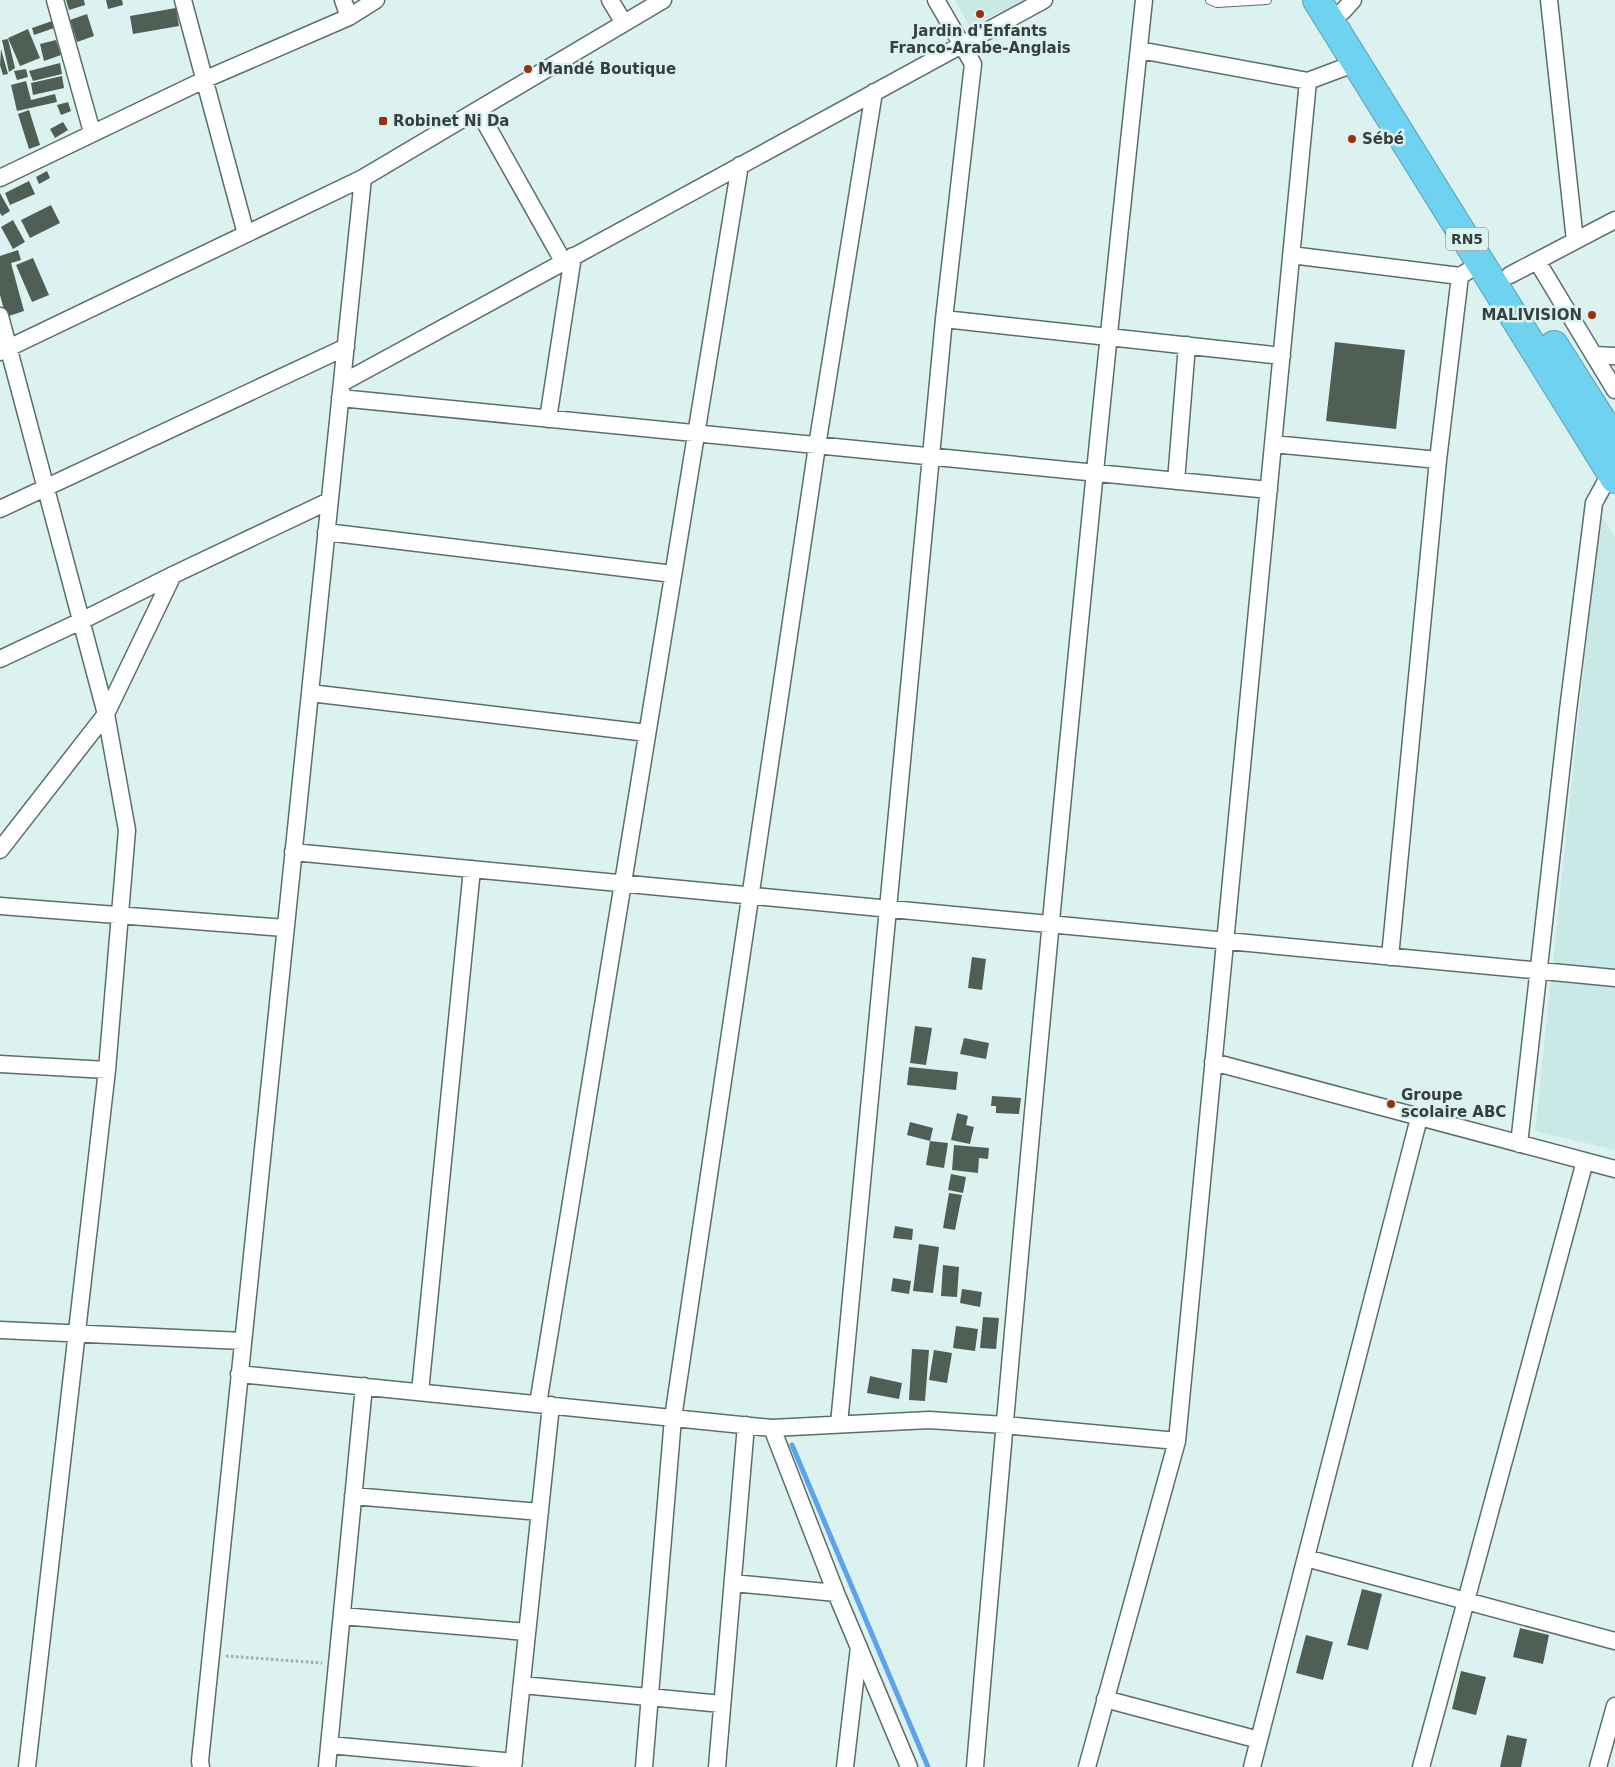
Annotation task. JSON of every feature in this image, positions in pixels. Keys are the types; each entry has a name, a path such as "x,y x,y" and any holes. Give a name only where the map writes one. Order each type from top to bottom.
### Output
{"highway":[{"name":"RN5","path":"1317,0 1356,63 1471,269 1613,476"},
{"name":"RN5","path":"1344,4 1510,275 1615,441"}],"street":[{"path":"55,0 92,132"},
{"path":"183,0 206,79 246,234"},
{"path":"343,0 349,16"},
{"path":"0,178 92,132 206,79 349,16 376,0"},
{"path":"610,0 624,23"},
{"path":"4,350 363,178 663,0"},
{"path":"838,1424 930,457 973,64 936,0"},
{"path":"341,391 568,259 1044,0"},
{"path":"975,1767 1004,1425 1108,336 1144,0"},
{"path":"1549,0 1575,242"},
{"path":"1139,50 1308,80 1356,63"},
{"path":"1086,1767 1177,1441 1308,80"},
{"path":"644,1767 673,1418 816,446 874,92"},
{"path":"478,110 568,259 548,419"},
{"path":"329,1745 514,1764 540,1512 544,1405 622,885 740,165"},
{"path":"201,1767 200,1761 239,1374 363,178"},
{"path":"1510,275 1614,221"},
{"path":"1291,255 1471,269 1438,460 1390,957"},
{"path":"1537,261 1615,390"},
{"path":"0,316 4,350 46,488 106,714 127,830 107,1070 27,1767"},
{"path":"944,319 1282,356"},
{"path":"1176,482 1187,345"},
{"path":"0,509 346,347"},
{"path":"1594,355 1615,356"},
{"path":"341,391 548,419 1269,490"},
{"path":"1273,444 1438,460"},
{"path":"1520,1144 1594,503 1613,476"},
{"path":"0,659 330,501"},
{"path":"326,532 673,574"},
{"path":"0,850 106,714 172,575"},
{"path":"310,693 647,733"},
{"path":"293,852 622,885 1615,978"},
{"path":"420,1392 472,869"},
{"path":"0,906 285,928"},
{"path":"1214,1062 1615,1169"},
{"path":"0,1064 107,1070"},
{"path":"1252,1767 1419,1118"},
{"path":"1421,1767 1585,1161"},
{"path":"0,1330 243,1341"},
{"path":"239,1374 772,1428 929,1420 1177,1441"},
{"path":"327,1767 364,1386"},
{"path":"717,1767 746,1425"},
{"path":"772,1428 836,1592 909,1767"},
{"path":"353,1496 540,1512"},
{"path":"1306,1558 1615,1642"},
{"path":"733,1582 836,1592"},
{"path":"342,1616 527,1632"},
{"path":"846,1767 859,1646"},
{"path":"522,1685 722,1704"},
{"path":"1105,1699 1259,1740"},
{"path":"1598,1767 1615,1706"}],"lane":[{"path":"1210,0 1217,3 1267,0"}],"path":[{"path":"211,1655 337,1664"}],"shaded area":[{"name":"Jardin d'Enfants Franco-Arabe-Anglais","path":"955,0 1024,0 970,27"},
{"path":"1600,513 1615,537 1615,1150 1535,1131"}],"building":[{"path":"66,0 84,0 85,5 69,10"},
{"path":"106,0 122,0 123,5 108,9"},
{"path":"176,8 179,26 133,34 130,16"},
{"path":"87,14 94,36 77,42 70,20"},
{"path":"52,21 54,28 34,35 32,28"},
{"path":"28,29 40,58 20,66 8,38"},
{"path":"8,39 15,68 9,72 2,40"},
{"path":"56,40 61,55 44,61 40,44"},
{"path":"1,49 8,74 3,75 0,65"},
{"path":"60,63 62,74 33,81 29,71"},
{"path":"26,69 28,77 17,80 14,71"},
{"path":"62,76 64,88 33,95 31,83"},
{"path":"26,81 31,100 55,94 57,102 17,111 11,85"},
{"path":"68,102 71,111 61,115 57,105"},
{"path":"29,110 40,145 29,149 18,114"},
{"path":"63,122 68,130 55,138 50,129"},
{"path":"47,171 50,178 39,184 36,177"},
{"path":"29,181 35,194 10,205 5,193"},
{"path":"0,193 10,211 2,216 0,213"},
{"path":"51,205 60,223 30,238 21,220"},
{"path":"13,220 25,242 13,249 1,227"},
{"path":"18,250 21,260 11,263 24,311 6,317 0,295 0,256"},
{"path":"33,258 49,295 32,302 16,265"},
{"path":"1335,342 1405,350 1396,429 1326,421"},
{"path":"972,957 986,959 982,990 968,988"},
{"path":"915,1026 932,1028 926,1065 910,1063"},
{"path":"964,1038 989,1043 986,1059 960,1054"},
{"path":"909,1067 958,1072 956,1090 907,1085"},
{"path":"992,1096 1021,1098 1019,1114 996,1113 996,1106 991,1106"},
{"path":"957,1113 968,1116 966,1125 974,1127 970,1144 951,1140"},
{"path":"910,1122 933,1128 930,1141 907,1135"},
{"path":"930,1141 948,1143 944,1168 926,1165"},
{"path":"954,1145 989,1148 988,1159 979,1158 978,1173 952,1170"},
{"path":"951,1174 966,1177 963,1193 948,1190"},
{"path":"949,1193 962,1195 955,1230 943,1228"},
{"path":"895,1226 913,1229 912,1240 893,1238"},
{"path":"919,1244 939,1247 933,1293 913,1291"},
{"path":"943,1265 959,1267 957,1297 941,1296"},
{"path":"893,1278 911,1281 909,1294 891,1291"},
{"path":"962,1289 982,1292 980,1307 960,1303"},
{"path":"983,1317 999,1318 996,1349 980,1348"},
{"path":"956,1326 978,1329 975,1351 953,1348"},
{"path":"912,1349 929,1350 925,1401 909,1400"},
{"path":"934,1350 952,1353 947,1383 929,1380"},
{"path":"870,1376 902,1383 899,1399 867,1393"},
{"path":"1362,1589 1382,1594 1368,1650 1347,1645"},
{"path":"1520,1628 1549,1635 1543,1664 1513,1657"},
{"path":"1306,1635 1333,1642 1323,1680 1296,1673"},
{"path":"1461,1671 1486,1677 1476,1715 1452,1709"},
{"path":"1507,1735 1527,1739 1521,1767 1500,1767"}],"waterway":[{"path":"792,1445 928,1767"}],"place":[{"name":"Jardin d'Enfants Franco-Arabe-Anglais","path":"980,14"},
{"name":"Mandé Boutique","path":"528,69"},
{"name":"Robinet Ni Da","path":"383,121"},
{"name":"Sébé","path":"1352,139"},
{"name":"MALIVISION","path":"1592,315"},
{"name":"Groupe scolaire ABC","path":"1391,1104"}]}
